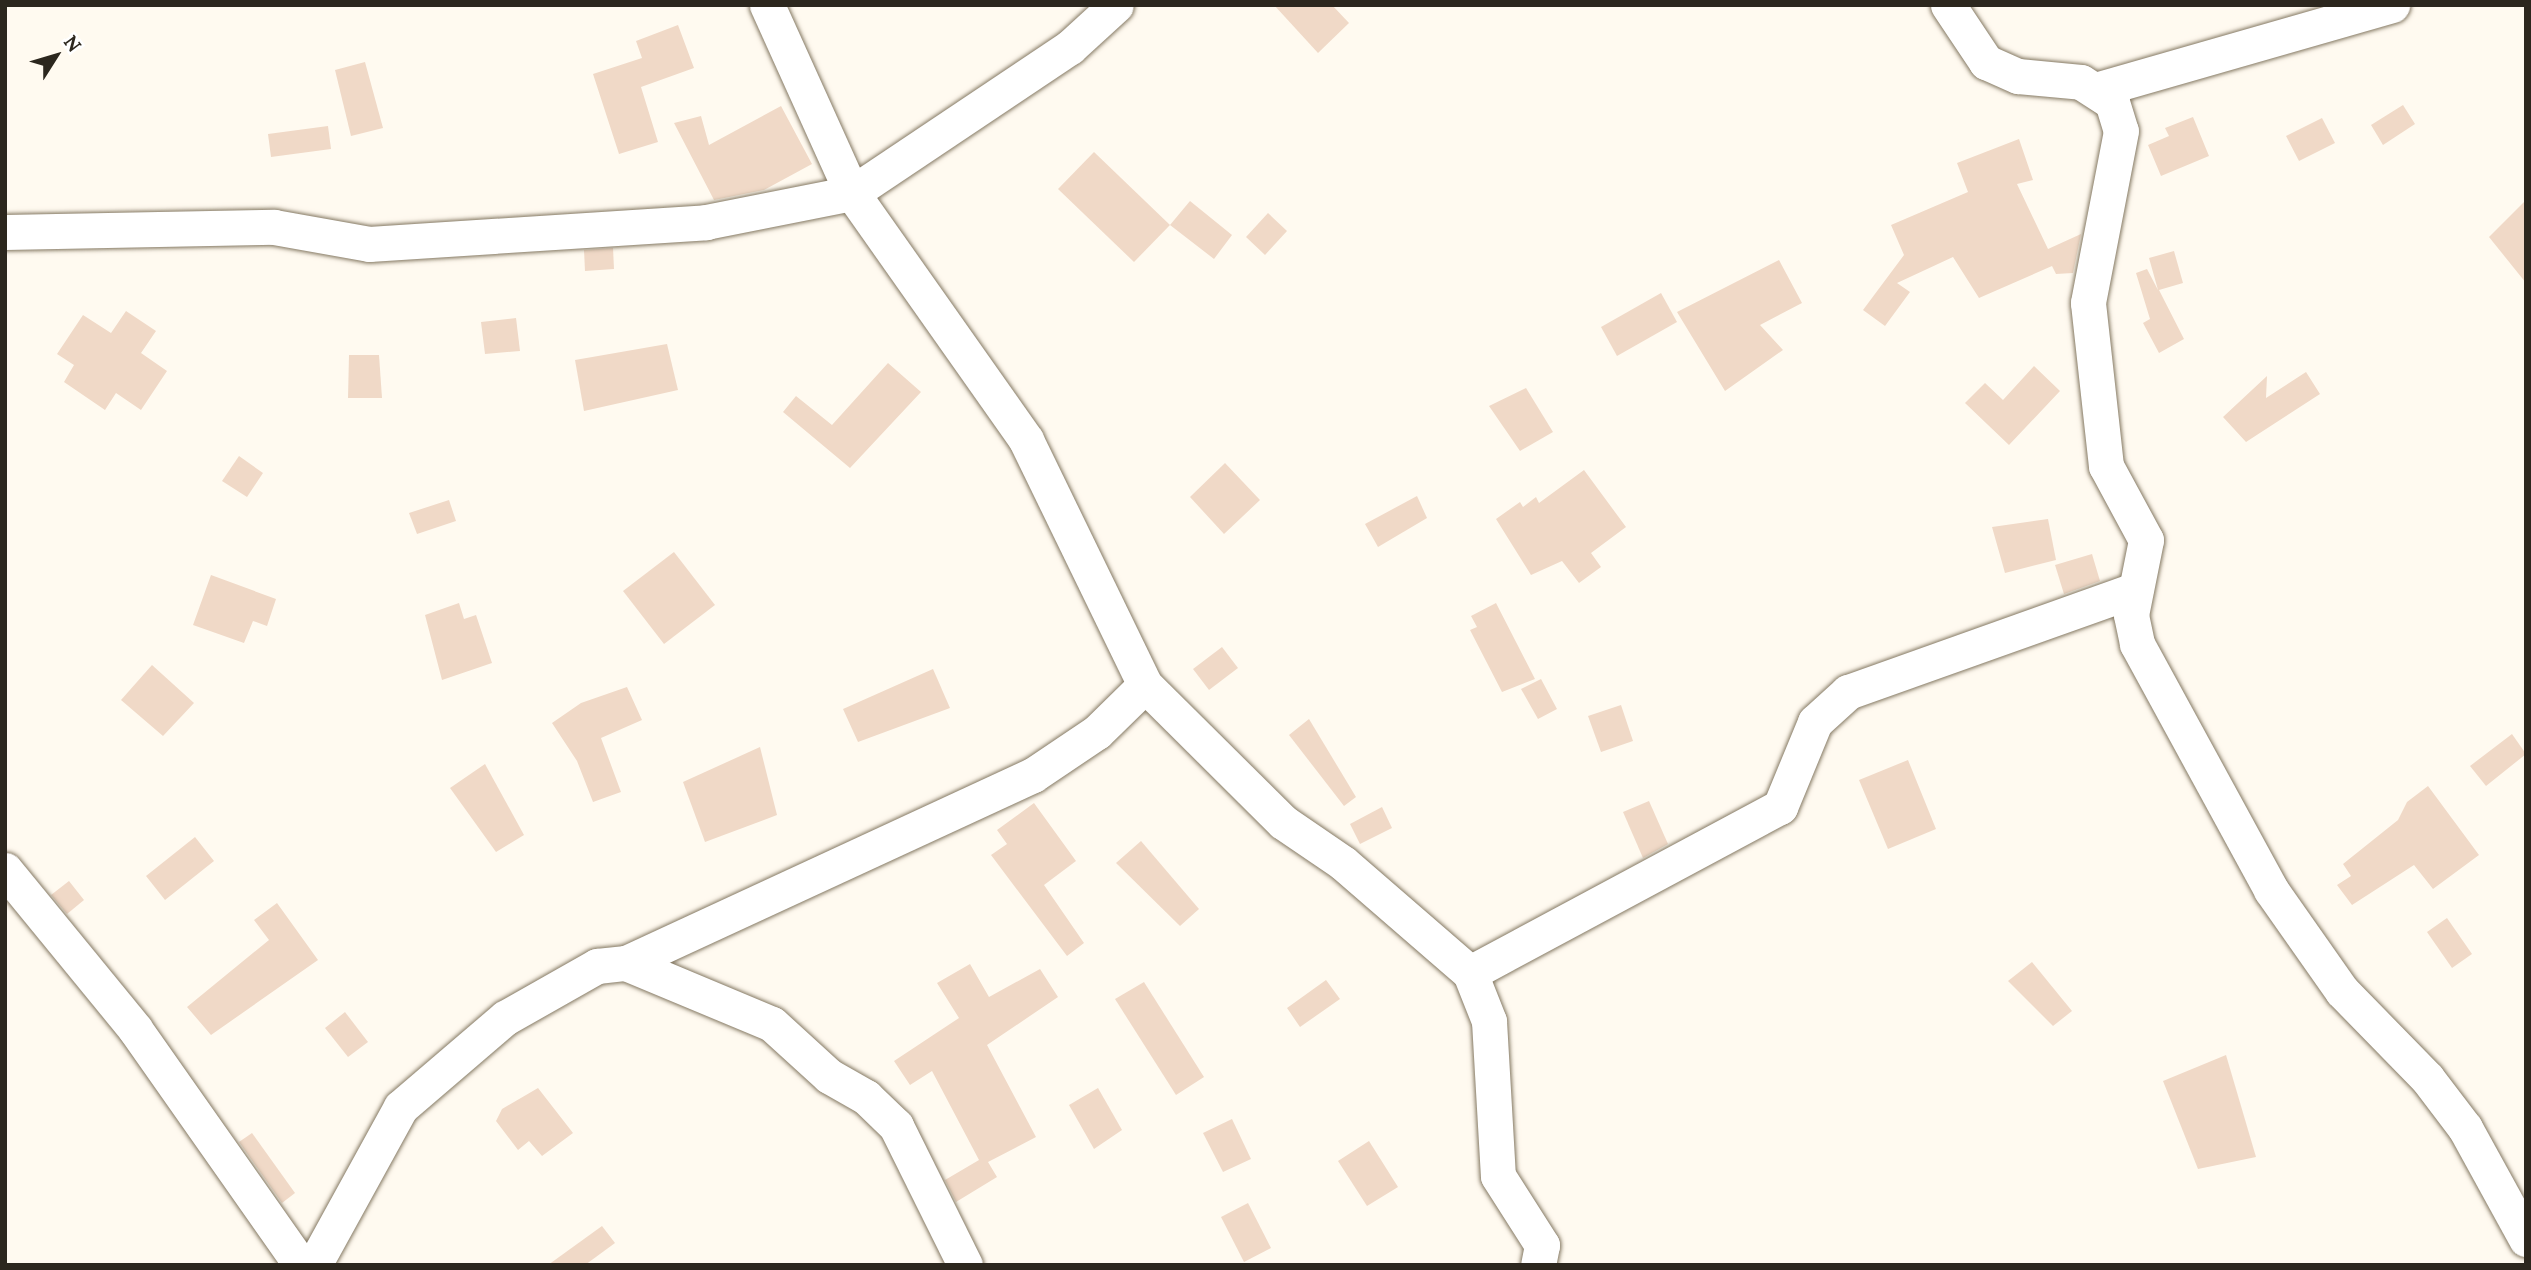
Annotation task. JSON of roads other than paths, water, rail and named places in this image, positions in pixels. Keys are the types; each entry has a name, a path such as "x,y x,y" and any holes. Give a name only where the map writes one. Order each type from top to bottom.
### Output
{"street":[{"path":"767,5 852,193 1026,440 1145,685 1283,822 1343,863 1470,973 1489,1021 1498,1177 1542,1245 1538,1265"},
{"path":"5,232 274,227 369,244 706,222 852,193 1070,47 1116,5"},
{"path":"1948,5 1986,62 2018,76 2099,89 2392,5"},
{"path":"2099,89 2112,102 2121,131 2088,303 2090,349 2106,466 2146,540 2130,615 2137,644 2271,890 2342,990 2427,1077 2465,1128 2526,1239"},
{"path":"1470,973 1780,807 1815,722 1847,692 2135,590"},
{"path":"314,1265 382,1138 426,1079 550,988 597,966 626,963 1033,775 1097,732 1145,685"},
{"path":"5,870 135,1029 301,1265"},
{"path":"626,963 772,1024 830,1076 866,1097 896,1126 965,1265"}]}
